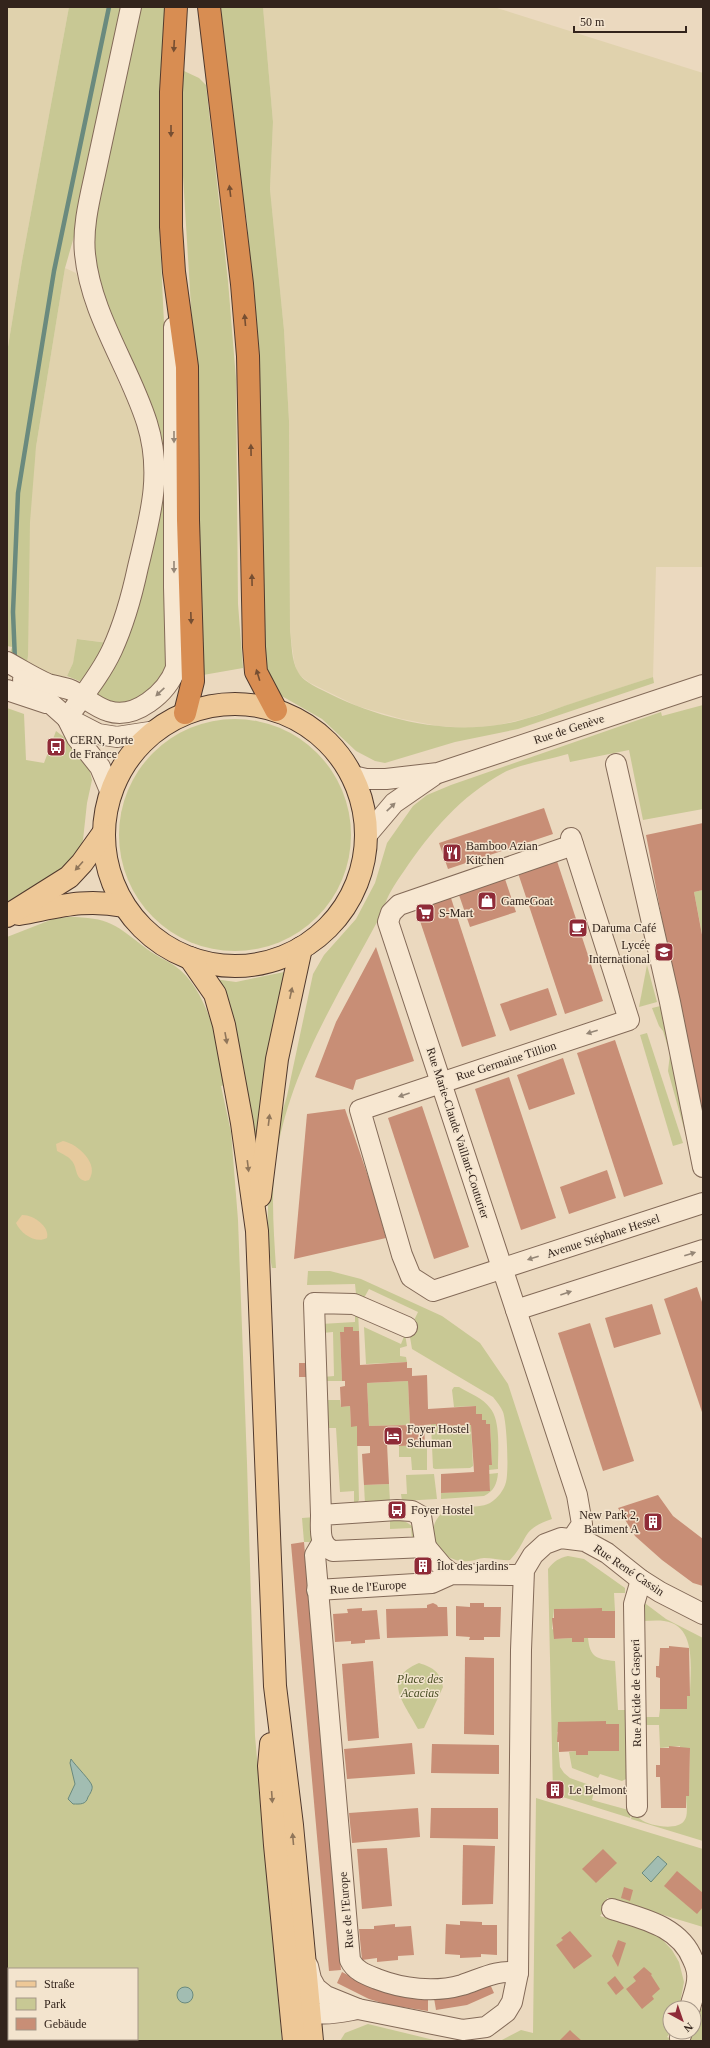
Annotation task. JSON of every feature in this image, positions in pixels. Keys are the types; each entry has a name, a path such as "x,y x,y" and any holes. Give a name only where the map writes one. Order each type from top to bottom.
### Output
{"highway":[{"path":"176,7 171,92 172,227 174,272 187,367 188,520 193,681 185,713"},
{"path":"209,7 242,284 248,356 254,647 256,672 276,710"}],"main road":[{"path":"233,703 262,706 276,710 300,720 319,734 333,748 353,776 364,806 366,822 366,836 361,870 343,908 327,928 301,948 273,960 245,966 218,965 190,958 169,948 152,937 143,929 124,906 117,894 110,874 102,835 106,808 111,792 124,766 132,755 156,731 185,713 202,708 233,703"},
{"path":"7,916 69,877 82,863 102,835"},
{"path":"7,916 80,902 106,903 124,906"},
{"path":"257,1231 277,1060 301,948"},
{"path":"190,958 215,994 224,1025 242,1123 257,1231 275,1686 292,1824 301,1934 311,2006 312,2041"},
{"path":"275,1686 270,1766 275,1845 311,2006 294,2041"}],"street":[{"path":"60,712 82,696 105,663 121,628 132,592 155,494 154,458 147,422 99,309 91,286 84,240 91,191 132,7"},
{"path":"7,662 46,683 72,690 106,711 122,714 140,707 164,689 176,668 174,587 174,272"},
{"path":"7,671 30,685 60,712 90,731 111,737 156,731"},
{"name":"Rue de Genève","path":"353,776 366,779 386,779 438,773 702,685"},
{"path":"7,690 60,712 77,738 100,767 111,792"},
{"path":"616,764 670,1002 703,1167"},
{"name":"Rue de Genève","path":"366,836 394,803 438,773"},
{"name":"Rue Germaine Tillion","path":"360,1110 629,1020 572,841"},
{"name":"Rue Marie-Claude Vaillant-Couturier","path":"572,841 399,905 391,913 388,922 580,1506 582,1524 572,1539"},
{"name":"Avenue Stéphane Hessel","path":"360,1110 402,1255 411,1276 433,1291 703,1203"},
{"path":"516,1310 703,1250"},
{"path":"407,1327 354,1304 314,1303 322,1542 326,1548 333,1551 426,1547"},
{"path":"321,1515 397,1510 412,1511 421,1516 426,1547 442,1566 452,1574"},
{"name":"Rue René Cassin","path":"522,1577 524,1570 539,1548 553,1540 572,1539 595,1545 641,1580 677,1602 703,1614"},
{"path":"317,1590 314,1555 322,1542"},
{"name":"Rue de l'Europe","path":"518,1973 508,1971 493,1973 456,1986 426,1989 391,1984 368,1976 352,1964 317,1590 432,1583 452,1574 515,1575 522,1577"},
{"path":"311,2006 358,2010 444,2028 470,2030 486,2027 506,2012 512,2002 518,1973 522,1577"},
{"name":"Rue Alcide de Gasperi","path":"637,1807 634,1604 641,1580"},
{"path":"612,1909 652,1921 674,1933 685,1945 692,1956 700,1982 693,2000"},
{"path":"311,2006 322,2021 318,2030 319,2041"}],"shaded area":[{"path":"7,7 69,7 22,261 7,353"},
{"path":"263,7 494,7 703,73 703,567 656,567 653,677 528,718 498,725 469,728 438,726 402,719 357,706 310,683 298,674 294,661 290,631 289,421 284,330 270,189 273,122"},
{"path":"65,268 76,273 118,381 139,425 147,456 140,530 108,643 78,639 73,663 64,682 26,669 28,656 28,570 31,485"},
{"path":"71,1759 92,1786 92,1790 87,1800 82,1804 73,1804 68,1799 75,1784 70,1763"},
{"path":"658,1856 667,1864 651,1882 642,1873"},
{"path":"185,1987 191,1989 193,1995 191,2001 185,2003 179,2001 177,1995 179,1989"}],"green space":[{"path":"69,7 123,7 79,219 65,268 36,447 30,522 28,656 26,669 8,659 12,647 7,646 7,353 22,261"},
{"path":"136,7 167,7 159,220 166,364 169,648 166,670 163,676 153,687 146,693 131,701 117,704 97,697 94,689 160,497 89,245"},
{"path":"221,7 263,7 273,122 270,189 284,330 289,421 290,631 294,662 300,675 315,687 363,708 407,721 452,727 475,727 514,722 653,677 654,683 518,729 455,742 385,763 375,761 356,751 322,719 280,695 265,676 260,396 247,222 231,127"},
{"path":"184,71 199,78 206,85 228,281 236,379 238,604 243,668 203,675 194,356 181,143 181,110"},
{"path":"77,639 108,643 84,683 67,676 73,663"},
{"path":"703,705 703,809 643,820 629,750 570,762 568,754 517,767 488,782 460,804 436,828 414,856 394,885 383,911 317,1034 291,1098 281,1131 275,1165 273,1204 276,1268 272,1268 267,1240 269,1177 280,1119 287,1096 313,974 324,955 356,919 375,883 387,843 413,806 427,795 451,785 661,712 662,716"},
{"path":"7,708 24,714 26,760 44,763 56,731 68,740 89,768 92,780 87,803 83,840 75,862 17,898 7,902"},
{"path":"224,719 246,719 269,724 290,732 309,745 325,761 338,780 346,801 351,824 349,858 338,890 325,909 309,925 290,938 269,946 246,951 224,951 201,946 180,938 161,925 145,909 132,890 124,869 119,846 119,824 124,801 132,780 145,761 161,745 180,732 201,724"},
{"path":"703,890 703,939 694,892"},
{"path":"68,917 82,917 103,921 119,928 150,951 175,966 186,976 196,989 204,1004 221,1054 228,1084 221,1086 231,1132 238,1220 255,1736 282,2041 7,2041 7,937 53,919"},
{"path":"647,965 657,1002 639,1007"},
{"path":"284,972 266,1070 257,1173 214,979 236,982"},
{"path":"665,1005 692,1142 688,1143 668,1071 670,1054 663,1031 659,1026 652,1008"},
{"path":"647,1033 683,1143 673,1146 640,1035"},
{"path":"308,1271 330,1271 361,1279 442,1316 480,1343 508,1384 552,1519 534,1527 529,1531 510,1560 480,1558 471,1561 463,1561 451,1558 438,1547 433,1533 437,1519 446,1510 490,1503 504,1488 507,1476 506,1436 503,1412 499,1404 493,1397 412,1349 409,1331 418,1312 369,1289 364,1298 356,1294 355,1284 307,1285"},
{"path":"355,1311 358,1312 359,1331 353,1331 353,1327 344,1327 344,1332 340,1333 342,1381 323,1381 323,1377 334,1376 333,1332 322,1333 321,1324 355,1322"},
{"path":"364,1327 401,1344 405,1334 407,1346 400,1348 400,1356 406,1357 407,1362 366,1364"},
{"path":"408,1381 410,1425 369,1426 367,1383"},
{"path":"454,1387 459,1387 480,1399 487,1404 494,1413 498,1437 498,1469 489,1470 489,1465 492,1465 490,1424 486,1424 482,1420 482,1414 476,1414 475,1406 454,1407 452,1390"},
{"path":"324,1400 340,1400 341,1407 350,1406 351,1426 357,1426 359,1500 357,1503 354,1503 354,1491 340,1492 336,1428 324,1428"},
{"path":"431,1424 436,1424 436,1426 471,1425 473,1466 470,1468 433,1468"},
{"path":"425,1445 427,1447 427,1470 412,1470 411,1457 399,1457 399,1446"},
{"path":"498,1473 497,1481 494,1487 484,1496 441,1499 441,1493 490,1490 489,1474"},
{"path":"434,1474 437,1499 402,1501 401,1494 407,1494 406,1475"},
{"path":"389,1484 390,1502 365,1504 364,1485"},
{"path":"315,1517 313,1542 304,1542 302,1518"},
{"path":"390,1519 407,1523 416,1531 418,1536 412,1540 411,1528 390,1529"},
{"path":"568,1556 584,1559 625,1588 625,1593 614,1593 615,1611 602,1611 602,1608 554,1609 552,1629 554,1630 555,1639 572,1638 573,1642 584,1642 584,1638 588,1638 593,1654 599,1658 615,1661 618,1710 628,1710 630,1777 622,1781 600,1774 598,1778 572,1768 569,1752 576,1751 576,1755 588,1755 588,1751 619,1751 619,1724 606,1724 606,1721 557,1732 560,1767 570,1778 595,1787 592,1800 632,1811 630,1818 553,1794 548,1569 557,1560"},
{"path":"642,1601 666,1619 703,1638 703,1841 631,1819 633,1812 644,1822 650,1824 669,1827 680,1824 686,1818 686,1796 689,1795 690,1748 680,1748 680,1746 660,1748 659,1725 643,1725 643,1717 659,1717 660,1709 687,1708 687,1696 690,1695 690,1651 687,1640 682,1631 675,1624 664,1621 642,1621"},
{"name":"Place des Acacias","path":"419,1663 436,1671 443,1687 424,1728 418,1729 402,1700 398,1684 401,1676 407,1669"},
{"path":"536,1798 703,1849 703,1927 607,1898 606,1908 600,1916 657,1934 672,1950 679,1962 684,1982 681,2000 662,2000 662,2040 676,2041 500,2041 521,2030 533,2033"},
{"path":"702,2008 703,2041 688,2041 702,2040"},
{"path":"368,2024 438,2041 340,2041 345,2033"}],"sand":[{"path":"63,1141 81,1150 90,1161 92,1174 89,1180 82,1180 71,1160 67,1156 57,1151 56,1144"},
{"path":"22,1215 31,1216 43,1225 46,1229 47,1238 43,1240 34,1239 21,1231 16,1223"}],"building":[{"path":"544,808 553,834 448,869 439,843"},
{"path":"703,823 703,890 694,892 703,940 702,1130 646,835"},
{"path":"556,858 603,1001 565,1014 517,870"},
{"path":"504,876 516,912 470,927 458,892"},
{"path":"450,895 496,1036 462,1047 415,906"},
{"path":"376,947 414,1061 356,1080 353,1090 315,1077 336,1022"},
{"path":"548,988 557,1015 510,1031 500,1004"},
{"path":"615,1040 663,1184 624,1197 577,1053"},
{"path":"563,1058 575,1094 529,1110 517,1075"},
{"path":"509,1077 556,1218 521,1230 475,1089"},
{"path":"422,1106 469,1247 434,1259 388,1118"},
{"path":"345,1109 372,1188 386,1238 294,1259 307,1114"},
{"path":"607,1170 616,1198 569,1214 560,1187"},
{"path":"697,1287 703,1305 703,1415 664,1299"},
{"path":"652,1304 661,1334 614,1348 605,1318"},
{"path":"590,1323 634,1461 603,1471 558,1333"},
{"path":"344,1327 353,1327 353,1331 359,1331 360,1365 407,1362 407,1368 412,1368 412,1376 427,1375 428,1409 476,1406 476,1414 482,1414 482,1420 486,1420 486,1424 490,1424 492,1465 489,1465 490,1491 441,1493 441,1474 474,1472 471,1425 424,1425 425,1445 399,1446 398,1443 387,1444 389,1484 364,1485 362,1454 370,1453 370,1446 357,1446 357,1426 351,1427 350,1406 341,1407 340,1387 345,1386 345,1381 342,1381 340,1332 344,1332","holes":["408,1381 410,1425 369,1426 367,1383"]},
{"path":"299,1363 307,1363 307,1377 299,1377"},
{"name":"New Park 2, Batiment A","path":"658,1495 673,1516 703,1539 703,1586 693,1583 662,1560 635,1536 618,1508"},
{"path":"304,1542 341,1970 329,1971 291,1544"},
{"name":"Îlot des jardins","path":"419,1559 425,1559 427,1572 420,1573"},
{"path":"433,1603 438,1607 447,1607 448,1636 387,1638 386,1609 427,1608 427,1605"},
{"path":"470,1603 484,1603 484,1607 501,1607 500,1637 484,1637 484,1640 469,1640 470,1637 456,1636 456,1606 470,1607"},
{"path":"362,1608 362,1611 377,1610 380,1639 365,1640 365,1643 351,1644 351,1641 335,1642 333,1614 348,1613 347,1609"},
{"path":"602,1608 602,1611 615,1611 615,1638 584,1638 584,1642 572,1642 572,1638 554,1639 552,1618 554,1618 554,1609"},
{"path":"669,1646 689,1648 690,1696 687,1696 687,1709 660,1709 660,1678 656,1677 656,1666 659,1666 660,1648 669,1648"},
{"path":"465,1657 494,1658 494,1735 464,1734"},
{"path":"373,1661 379,1738 348,1741 342,1664"},
{"path":"606,1721 606,1724 619,1724 619,1751 588,1751 588,1755 576,1755 576,1751 559,1752 559,1742 557,1742 558,1722"},
{"path":"412,1743 415,1774 347,1779 344,1749"},
{"path":"432,1744 499,1745 499,1774 431,1773"},
{"path":"669,1746 690,1748 689,1796 686,1796 686,1808 661,1808 660,1777 656,1777 656,1765 660,1765 660,1748 669,1748"},
{"name":"Le Belmont","path":"553,1786 557,1786 557,1794 553,1794"},
{"path":"418,1808 420,1837 352,1843 349,1813"},
{"path":"431,1808 498,1808 498,1839 430,1838"},
{"path":"463,1845 495,1846 493,1904 462,1905"},
{"path":"387,1848 392,1906 362,1909 357,1849"},
{"path":"603,1849 617,1863 596,1883 582,1869"},
{"path":"677,1871 703,1893 703,1907 697,1914 664,1886"},
{"path":"624,1887 633,1890 630,1901 621,1898"},
{"path":"460,1921 482,1922 482,1925 497,1925 497,1955 481,1954 481,1957 460,1958 460,1955 445,1954 446,1924 460,1925"},
{"path":"395,1924 395,1927 411,1926 414,1955 398,1956 398,1960 377,1962 377,1958 362,1960 359,1929 374,1929 374,1926"},
{"path":"570,1931 592,1956 574,1969 556,1945 563,1940 561,1938"},
{"path":"618,1940 626,1943 618,1967 612,1956"},
{"path":"644,1967 652,1974 651,1975 660,1989 652,1996 654,1999 642,2009 626,1989 636,1981 633,1977"},
{"path":"342,1972 369,1986 428,1998 428,2011 389,2005 369,1999 337,1983"},
{"path":"615,1976 624,1988 616,1995 607,1983"},
{"path":"489,1982 494,1993 467,2005 436,2010 434,1998"},
{"path":"570,2030 573,2033 582,2041 559,2041"}],"waterway":[{"path":"15,661 13,612 18,493 54,271 109,7"}],"place":[{"name":"CERN, Porte de France","path":"56,747"},
{"name":"Bamboo Azian Kitchen","path":"452,853"},
{"name":"GameGoat","path":"487,901"},
{"name":"S-Mart","path":"425,913"},
{"name":"Daruma Café","path":"578,928"},
{"name":"Lycée International","path":"664,952"},
{"name":"Foyer Hostel Schuman","path":"393,1436"},
{"name":"Foyer Hostel","path":"397,1510"},
{"name":"New Park 2, Batiment A","path":"653,1522"},
{"name":"Îlot des jardins","path":"423,1566"},
{"name":"Le Belmont","path":"555,1790"}]}
